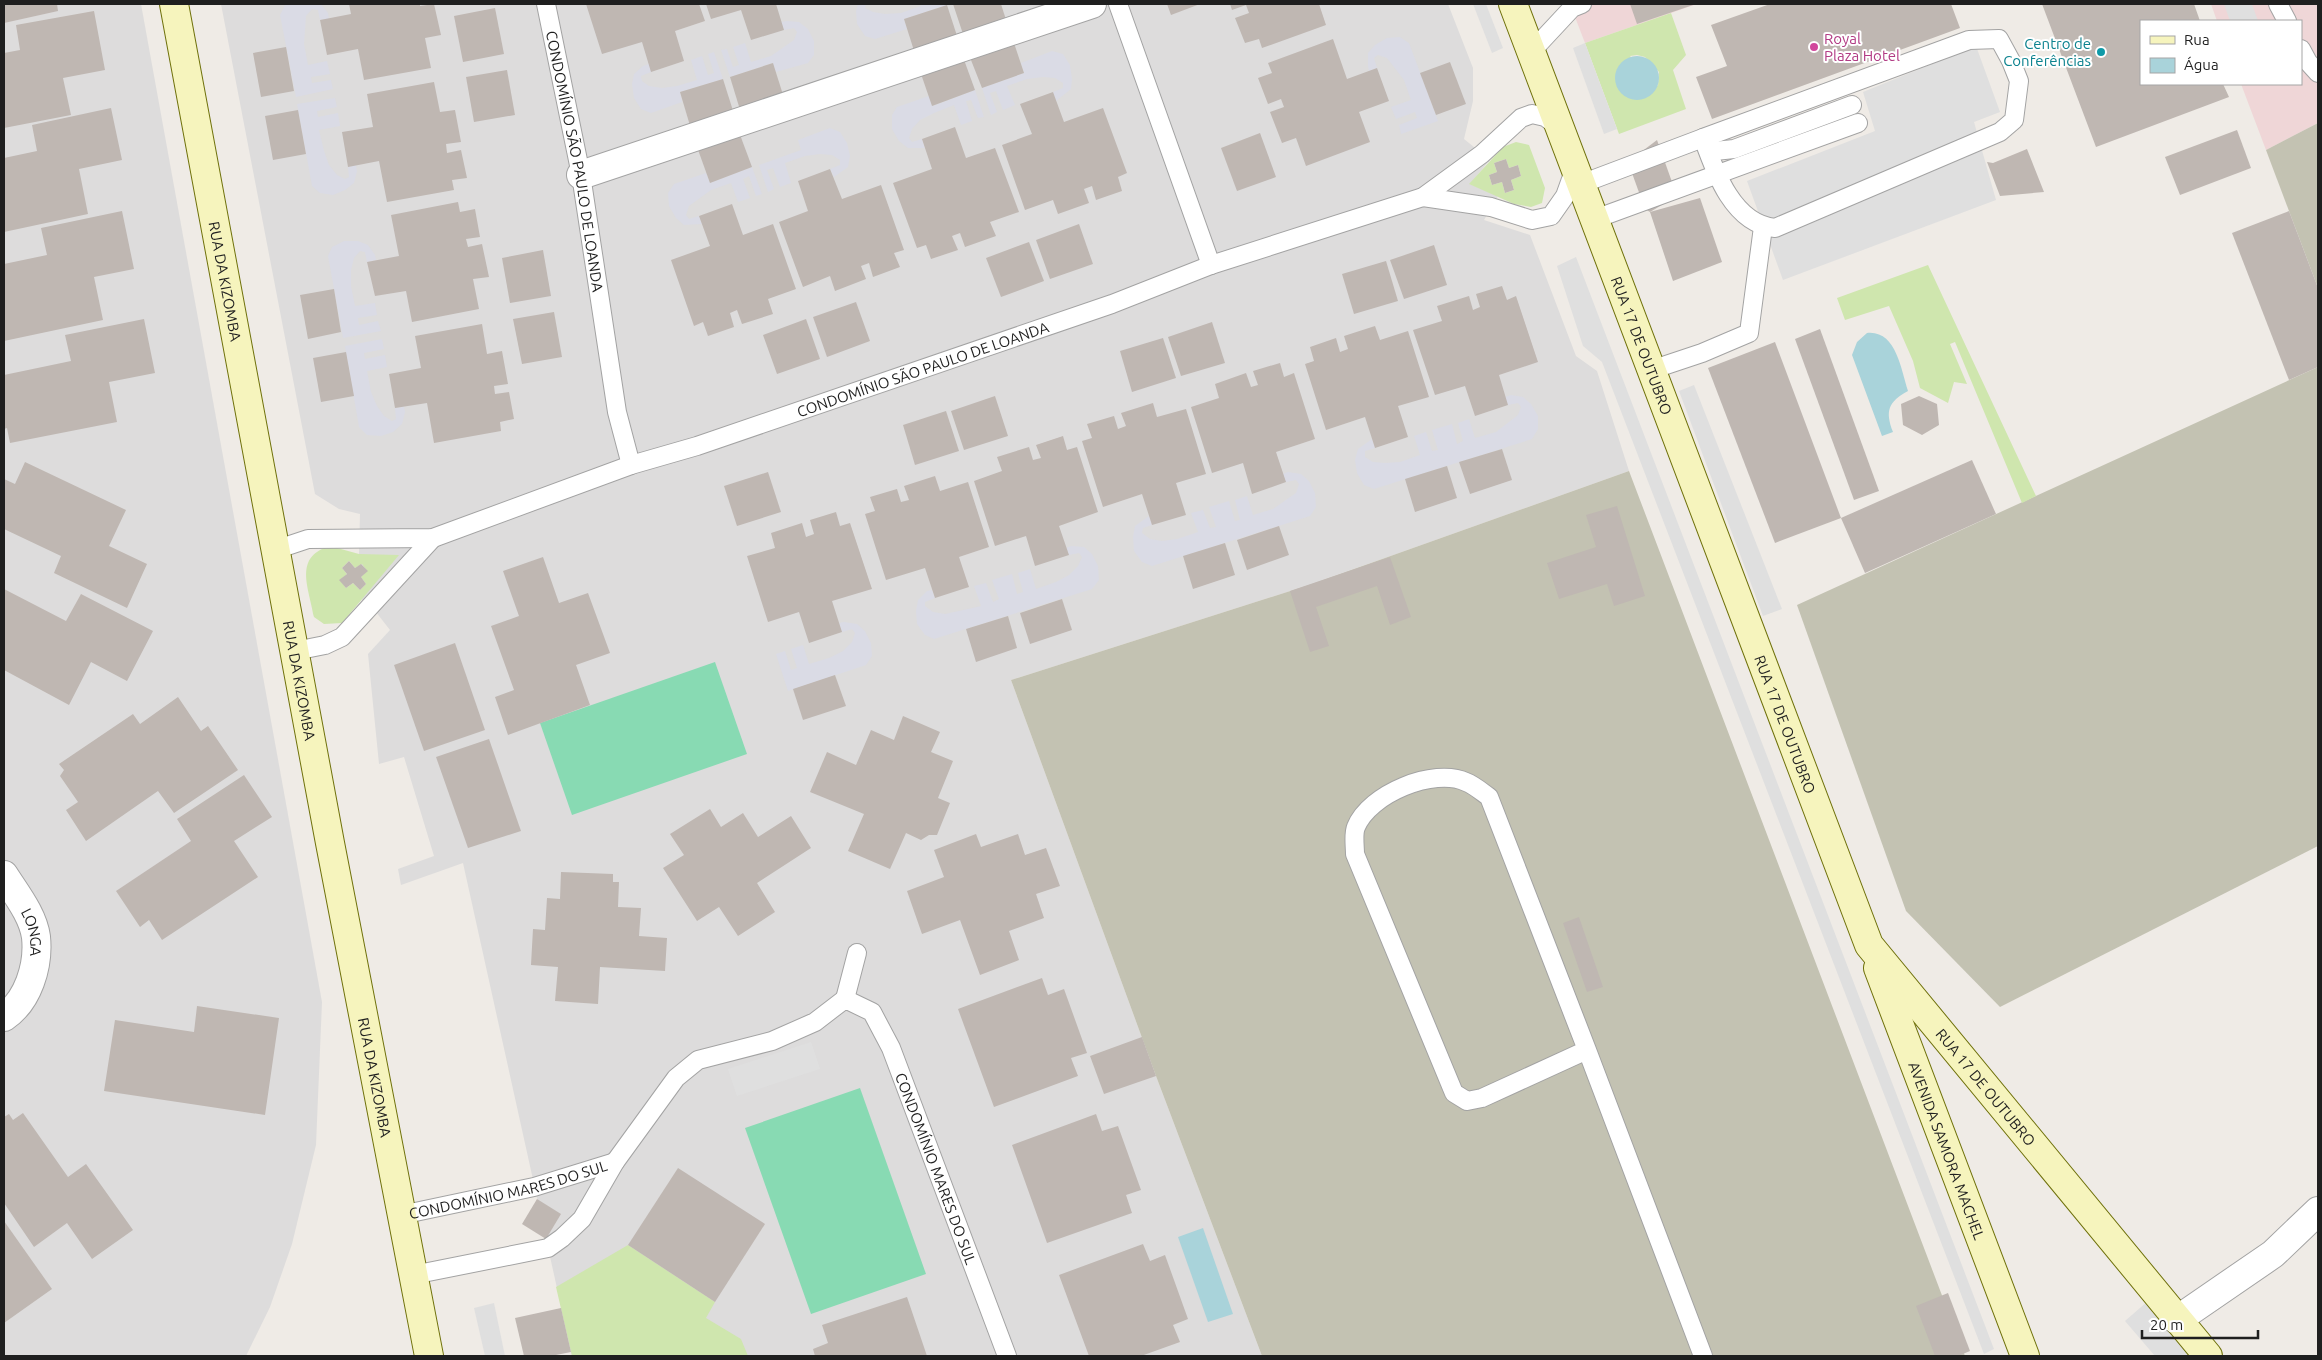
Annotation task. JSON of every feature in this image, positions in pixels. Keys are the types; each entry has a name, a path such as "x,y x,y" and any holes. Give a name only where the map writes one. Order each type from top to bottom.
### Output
{"main road":[{"name":"RUA DA KIZOMBA","path":"174,4 294,651 429,1356"},
{"name":"RUA 17 DE OUTUBRO","path":"1513,4 1869,946 2176,1320 2208,1356"},
{"name":"AVENIDA SAMORA MACHEL","path":"1869,946 2025,1356"}],"street":[{"path":"581,175 1092,4"},
{"name":"LONGA","path":"4,875 25,908 36,936 35,963 26,991 11,1012 4,1017"},
{"path":"2176,1320 2273,1254 2318,1211"}],"lane":[{"name":"CONDOMÍNIO SÃO PAULO DE LOANDA","path":"546,4 581,175 617,412 631,465"},
{"path":"1118,4 1211,265"},
{"path":"2278,4 2286,20"},
{"path":"1531,52 1575,5"},
{"path":"1578,176 1703,138 1969,40 1999,39 2012,61 2019,81 2014,120 2000,132 1775,228 1763,227 1749,218 1732,200 1715,173 1703,138"},
{"path":"2302,51 2308,62 2318,73"},
{"path":"1703,138 1715,151 1734,149 1852,105"},
{"name":"CONDOMÍNIO SÃO PAULO DE LOANDA","path":"275,550 308,539 433,538 631,465 697,446 1074,317 1211,265 1422,196 1482,154 1521,118 1532,114 1538,115 1545,117 1560,128"},
{"path":"1594,219 1715,173 1858,123"},
{"name":"CONDOMÍNIO SÃO PAULO DE LOANDA","path":"1422,196 1491,207 1532,220 1552,216 1578,176"},
{"path":"1652,370 1702,353 1749,333 1763,227"},
{"name":"CONDOMÍNIO SÃO PAULO DE LOANDA","path":"294,651 325,645 342,637 433,538"},
{"path":"1587,1050 1482,1098 1467,1101 1454,1093 1355,854 1355,828 1365,811 1380,798 1398,788 1441,778 1466,781 1489,797 1587,1050 1703,1356"},
{"path":"845,999 857,953"},
{"name":"CONDOMÍNIO MARES DO SUL","path":"412,1275 548,1248 582,1219 615,1162 676,1078 698,1060 772,1041 815,1022 845,999 872,1012 891,1048 1007,1356"},
{"name":"CONDOMÍNIO MARES DO SUL","path":"401,1215 534,1187 615,1162"}],"shaded area":[{"path":"4,4 141,4 322,1002 316,1145 292,1244 270,1307 246,1356 4,1356"},
{"path":"221,4 1448,4 1473,68 1473,101 1464,139 1490,160 1470,184 1498,196 1484,220 1530,235 1576,356 1597,371 1629,471 1312,584 1011,680 1156,1076 1262,1356 572,1356 463,863 401,885 398,869 434,856 404,757 379,764 368,654 390,630 372,607 362,600 360,590 366,584 361,577 367,571 361,564 359,554 360,514 339,509 315,494"},
{"path":"321,4 328,13 329,19 320,20 318,10 312,9 306,16 304,44 308,65 327,61 330,74 311,77 312,83 331,80 333,89 296,97 280,15 285,5"},
{"path":"858,4 866,4 865,8 873,12 885,14 901,13 921,6 920,4 947,5 904,19 907,29 875,39 865,36 857,24 856,11"},
{"path":"1473,4 1486,4 1503,48 1492,53"},
{"path":"1570,4 1697,4 1585,43"},
{"path":"2211,4 2318,4 2318,123 2266,150 2241,85 2302,85 2302,20 2217,20"},
{"path":"2224,4 2252,4 2258,20 2230,20"},
{"path":"781,22 799,22 808,29 814,41 814,55 808,63 776,72 772,63 730,77 721,50 727,49 733,67 739,65 733,47 745,43 751,62 771,56 794,40 797,32 794,28 784,30"},
{"path":"1400,37 1409,43 1438,121 1401,134 1399,125 1417,118 1415,112 1396,119 1391,107 1411,100 1404,80 1387,58 1378,55 1374,58 1377,68 1369,71 1368,66 1368,53 1375,45 1387,38"},
{"path":"1585,43 1617,129 1604,134 1573,48"},
{"path":"1976,46 2000,112 1974,122 1996,200 1783,280 1747,181 1875,131 1863,92"},
{"path":"1052,51 1063,54 1070,65 1071,89 1056,101 1053,92 1063,88 1063,83 1055,78 1027,79 1007,86 1015,105 1003,110 996,91 990,93 997,112 991,115 982,88 1024,73 1021,63"},
{"path":"714,52 723,79 680,92 682,102 651,113 641,109 634,98 632,84 634,74 643,66 649,64 651,72 641,76 642,81 649,86 662,88 677,86 697,80 691,60 702,56 708,75 714,73 708,54"},
{"path":"975,90 984,117 978,118 971,100 966,101 972,121 961,125 954,105 920,120 912,129 909,138 912,142 922,139 925,148 908,148 899,141 892,129 892,115 897,107 929,96 933,106"},
{"path":"335,98 337,107 317,111 318,117 338,113 340,126 319,130 324,151 329,165 337,175 345,179 349,177 348,167 356,165 357,171 354,183 345,190 333,195 320,193 312,186 297,104"},
{"path":"2318,123 2318,288 2266,150"},
{"path":"830,128 840,132 847,143 850,156 848,167 834,177 830,169 840,165 840,160 832,155 805,156 785,163 791,183 780,187 773,168 767,170 774,189 768,192 759,165 801,150 798,140"},
{"path":"752,167 762,194 756,196 749,176 743,179 750,198 738,202 731,183 711,190 689,206 686,215 689,219 699,216 702,224 684,225 676,218 669,206 668,193 674,184 706,173 710,183"},
{"path":"344,241 358,241 368,245 375,255 376,260 367,262 365,252 360,251 354,258 351,270 351,286 355,306 375,303 377,315 358,318 359,325 378,321 381,331 343,338 328,256 332,247"},
{"path":"1576,257 1994,1349 1984,1354 1602,362 1583,346 1557,266"},
{"path":"382,339 384,349 364,353 365,359 385,355 387,367 367,371 371,392 384,416 392,421 396,419 395,408 404,407 405,412 402,424 393,432 381,436 367,435 359,427 345,346"},
{"path":"2318,367 2318,846 2000,1007 1906,911 1797,605"},
{"path":"1694,385 1782,609 1763,616 1679,391"},
{"path":"1511,395 1523,397 1531,404 1538,416 1538,429 1532,439 1374,489 1364,485 1357,473 1355,460 1358,449 1372,439 1375,448 1365,451 1365,457 1373,462 1385,463 1400,462 1420,455 1414,436 1426,432 1432,451 1438,450 1432,430 1452,424 1457,444 1463,441 1458,423 1469,419 1475,438 1496,432 1518,415 1521,407 1518,403 1508,405 1505,397"},
{"path":"1629,471 1965,1356 1262,1356 1156,1076 1011,680 1312,584"},
{"path":"1288,472 1301,474 1309,481 1315,493 1316,507 1310,516 1152,566 1142,562 1134,551 1133,537 1135,526 1149,516 1152,525 1143,528 1142,533 1150,539 1162,541 1177,539 1198,532 1191,513 1203,510 1210,528 1216,527 1209,507 1229,501 1235,521 1240,520 1235,500 1247,496 1253,515 1273,509 1296,493 1299,484 1296,480 1286,482 1283,474"},
{"path":"1071,546 1084,547 1092,554 1098,566 1099,580 1092,589 934,639 925,635 917,624 916,611 918,600 927,591 932,590 935,598 925,602 925,606 933,612 945,614 981,606 974,586 986,583 993,602 999,599 992,580 1012,574 1017,594 1023,592 1018,573 1030,569 1036,589 1056,582 1069,575 1078,566 1082,557 1079,553 1069,555 1066,548"},
{"path":"839,623 857,624 865,631 871,643 872,656 866,665 788,691 776,654 785,651 791,670 797,668 791,649 803,645 809,664 829,658 843,651 852,642 855,633 852,629 842,632"},
{"path":"811,1042 820,1069 737,1096 728,1069"},
{"path":"2148,1301 2196,1356 2155,1356 2125,1321"},
{"path":"494,1303 505,1356 485,1356 474,1308"}],"green space":[{"path":"1671,13 1686,55 1673,70 1686,109 1619,134 1585,43","holes":["1630,56 1645,57 1659,72 1658,86"]},
{"path":"1516,142 1529,145 1545,188 1542,203 1531,207 1514,204 1469,184 1503,147","holes":["1506,159 1509,168 1518,165 1521,176 1511,180 1514,190 1505,193 1502,182 1492,185 1489,175 1497,172 1494,163"]},
{"path":"1928,265 2036,496 2022,503 1955,342 1950,344 1967,384 1954,382 1948,403 1920,388 1913,361 1889,306 1845,320 1837,298"},
{"path":"330,546 359,554 399,555 342,623 324,624 314,617 306,574 307,565 318,551","holes":["349,561 355,568 362,564 367,571 361,577 366,584 360,590 353,583 346,588 340,580 347,574 342,568"]},
{"path":"715,662 747,754 572,815 540,723"},
{"path":"860,1088 926,1274 811,1314 745,1128"},
{"path":"628,1245 715,1302 706,1318 741,1339 748,1356 572,1356 556,1287"}],"water":[{"path":"1641,56 1653,62 1658,70 1658,86 1653,94 1645,99 1633,100 1621,94 1616,86 1615,74 1621,62 1629,57"},
{"path":"1867,333 1877,334 1891,344 1900,362 1908,391 1892,403 1889,418 1893,432 1882,436 1852,355 1857,342"},
{"path":"1203,1228 1233,1314 1208,1322 1178,1237"}],"building":[{"path":"4,4 57,4 58,11 4,23"},
{"path":"349,4 420,4 420,6 434,4 441,35 425,38 431,68 364,80 358,49 327,55 320,20 351,14"},
{"path":"586,4 699,4 705,21 675,31 684,61 651,72 642,42 602,54"},
{"path":"706,4 776,4 784,30 751,40 741,10 711,19"},
{"path":"953,4 1001,4 1007,23 964,37"},
{"path":"1167,4 1200,4 1171,15"},
{"path":"1230,4 1319,4 1326,25 1262,48 1259,39 1245,43 1235,18 1249,13 1246,5 1232,10"},
{"path":"1630,4 1696,4 1637,24"},
{"name":"Royal Plaza Hotel","path":"1770,4 1951,4 1960,28 1712,119 1696,77 1727,66 1711,25"},
{"name":"Centro de Conferências","path":"2042,4 2194,4 2200,20 2140,20 2140,85 2223,85 2229,97 2096,147"},
{"path":"947,5 958,39 915,54 904,19"},
{"path":"495,8 504,54 463,62 454,16"},
{"path":"94,11 105,70 63,78 71,115 4,128 4,53 20,50 16,25"},
{"path":"1333,39 1347,79 1377,68 1389,101 1359,112 1370,142 1306,166 1296,138 1282,143 1270,112 1284,107 1281,99 1268,104 1258,78 1272,73 1268,63"},
{"path":"1013,40 1024,73 982,88 969,55"},
{"path":"286,47 294,91 261,97 253,53"},
{"path":"963,57 975,90 932,106 920,71"},
{"path":"1450,62 1466,104 1436,115 1420,73"},
{"path":"773,63 784,98 741,113 730,77"},
{"path":"507,70 515,115 474,122 466,77"},
{"path":"723,79 734,114 691,129 680,92"},
{"path":"434,82 440,112 455,110 461,142 446,144 447,153 461,150 467,178 452,180 454,190 387,202 379,161 348,167 342,132 373,127 367,94"},
{"path":"1053,92 1064,122 1103,108 1127,173 1118,177 1122,191 1096,200 1092,186 1084,189 1089,203 1058,214 1053,200 1025,210 1002,145 1032,134 1020,104"},
{"path":"111,108 122,160 79,169 88,214 4,232 4,158 37,151 32,125"},
{"path":"298,110 306,154 273,160 265,116"},
{"path":"955,127 966,158 995,148 1019,212 990,222 996,236 965,247 960,233 952,236 958,250 931,259 926,245 917,248 893,183 932,169 922,139"},
{"path":"2237,130 2251,168 2180,195 2165,157"},
{"path":"739,132 752,167 710,183 697,147"},
{"path":"1260,133 1276,177 1237,191 1221,148"},
{"path":"1657,140 1677,196 1650,212 1645,209 1628,162"},
{"path":"2027,149 2044,192 2000,196 1987,162 1993,163"},
{"path":"1506,159 1509,168 1518,165 1521,176 1511,180 1514,190 1505,193 1502,182 1492,185 1489,175 1497,172 1494,163"},
{"path":"830,169 842,199 881,185 904,250 894,253 900,267 873,277 869,263 861,266 866,279 835,291 830,276 803,287 779,222 808,211 798,181"},
{"path":"1700,198 1722,262 1673,281 1650,212"},
{"path":"458,202 460,212 475,209 480,237 466,239 468,247 482,244 489,277 473,279 479,309 412,322 406,291 375,296 367,262 399,256 391,215"},
{"path":"732,204 743,235 773,224 796,289 768,299 773,314 742,324 737,310 730,313 734,327 708,336 703,322 694,326 671,260 710,246 699,216"},
{"path":"122,211 134,269 94,277 103,320 4,341 4,264 47,255 41,228"},
{"path":"2289,211 2318,288 2318,367 2289,380 2232,233"},
{"path":"1079,224 1093,264 1050,279 1036,240"},
{"path":"1029,242 1044,281 1001,297 986,258"},
{"path":"1434,245 1447,285 1404,299 1390,260"},
{"path":"543,250 551,296 510,303 502,258"},
{"path":"1386,261 1398,301 1354,314 1342,274"},
{"path":"1502,286 1507,300 1516,296 1538,362 1499,375 1508,405 1475,416 1465,386 1435,395 1413,330 1442,321 1437,306 1469,296 1473,310 1480,307 1476,294"},
{"path":"334,289 341,332 308,339 300,295"},
{"path":"856,302 870,341 827,357 813,317"},
{"path":"554,312 562,357 522,364 513,319"},
{"path":"144,319 155,373 109,382 117,422 10,443 7,428 4,429 4,375 71,361 65,335"},
{"path":"806,319 820,359 777,374 763,335"},
{"path":"1212,322 1225,363 1181,376 1168,337"},
{"path":"482,324 487,354 502,351 508,384 494,386 495,394 509,392 514,419 500,422 501,431 434,443 427,403 395,408 389,374 421,368 415,336"},
{"path":"1375,326 1380,340 1408,331 1429,397 1398,406 1408,437 1375,448 1365,417 1326,430 1305,364 1314,361 1310,347 1336,338 1340,352 1348,349 1344,336"},
{"path":"1820,329 1879,491 1854,500 1795,339"},
{"path":"1163,338 1176,378 1132,392 1120,351"},
{"path":"1775,342 1841,518 1775,543 1708,368"},
{"path":"346,352 354,396 321,402 313,358"},
{"path":"1280,363 1284,377 1294,373 1315,439 1276,452 1286,482 1252,494 1243,463 1212,473 1191,407 1219,398 1215,384 1246,373 1251,387 1258,385 1253,371"},
{"path":"995,396 1008,436 964,450 951,411"},
{"path":"1919,396 1937,404 1939,425 1922,435 1903,425 1901,404"},
{"path":"1153,403 1157,417 1186,409 1206,474 1176,483 1186,515 1152,525 1142,494 1103,507 1082,441 1092,438 1087,424 1114,416 1118,429 1126,426 1121,413"},
{"path":"946,411 959,451 915,465 903,425"},
{"path":"1063,436 1067,450 1077,447 1098,512 1059,526 1069,555 1035,566 1026,536 995,546 974,481 1002,471 997,457 1029,447 1033,460 1041,458 1036,445"},
{"path":"1502,449 1512,480 1470,494 1459,462"},
{"path":"1972,460 1996,514 1865,573 1841,518"},
{"path":"25,462 126,510 109,546 147,564 127,608 54,573 61,556 4,529 4,479 15,484"},
{"path":"1447,466 1457,498 1415,512 1405,479"},
{"path":"768,472 781,512 737,526 724,486"},
{"path":"935,476 940,491 968,482 989,547 959,557 969,587 935,598 925,568 886,580 865,514 875,511 870,497 897,489 901,502 909,500 904,486"},
{"path":"1617,506 1645,596 1614,606 1607,584 1559,599 1547,563 1596,547 1586,515"},
{"path":"836,512 840,526 850,523 872,589 832,601 842,632 809,643 799,612 768,622 747,556 775,548 771,533 802,523 806,537 814,534 810,520"},
{"path":"1279,526 1289,555 1247,570 1237,540"},
{"path":"1225,543 1235,575 1193,589 1183,556"},
{"path":"543,557 559,603 588,593 610,653 576,665 590,705 508,735 495,697 514,690 491,626 519,616 503,571"},
{"path":"1390,557 1411,617 1390,625 1377,586 1316,607 1329,646 1310,652 1290,591"},
{"path":"349,561 355,568 361,564 368,571 361,577 366,584 360,590 353,583 346,588 339,580 347,574 342,568"},
{"path":"4,589 66,621 81,594 153,631 127,681 91,662 69,705 4,670"},
{"path":"1062,599 1072,630 1030,644 1020,613"},
{"path":"1008,616 1017,648 976,662 966,629"},
{"path":"455,643 485,730 424,751 394,665"},
{"path":"835,675 846,706 803,720 793,689"},
{"path":"178,697 201,731 208,726 238,770 174,813 158,791 86,841 66,810 78,802 60,776 64,770 59,764 133,714 140,724"},
{"path":"903,716 940,732 931,752 953,761 938,798 950,803 937,835 929,835 921,840 906,833 890,869 848,851 864,814 810,792 827,752 856,765 871,730 894,740"},
{"path":"489,739 521,831 468,848 436,757"},
{"path":"244,775 272,817 234,841 258,877 162,940 149,920 140,927 116,891 191,841 177,819"},
{"path":"710,809 721,827 743,813 758,837 791,816 811,848 757,883 775,912 738,936 719,907 697,921 663,868 684,855 670,834"},
{"path":"976,834 981,847 1018,834 1025,855 1046,848 1060,886 1036,894 1044,918 1009,931 1019,960 980,975 960,920 922,934 907,891 944,877 934,850"},
{"path":"561,872 613,874 613,882 619,882 618,907 641,908 639,936 667,938 665,971 600,967 598,1004 555,1001 558,967 531,965 533,929 545,930 547,898 560,899"},
{"path":"1579,917 1603,987 1587,992 1563,923"},
{"path":"1042,978 1048,995 1064,989 1087,1053 1071,1058 1078,1076 994,1107 958,1009"},
{"path":"197,1006 279,1018 265,1115 104,1091 115,1020 194,1032"},
{"path":"1142,1037 1156,1076 1104,1094 1090,1056"},
{"path":"23,1113 68,1177 86,1164 133,1230 92,1259 67,1223 34,1247 4,1203 4,1117 9,1114 13,1120"},
{"path":"1096,1114 1102,1131 1118,1126 1141,1190 1126,1195 1132,1213 1047,1243 1012,1145"},
{"path":"678,1168 765,1224 715,1302 628,1245"},
{"path":"537,1199 561,1214 546,1239 522,1224"},
{"path":"4,1221 52,1289 4,1323"},
{"path":"1143,1244 1150,1261 1165,1255 1188,1319 1173,1325 1180,1342 1141,1356 1089,1356 1059,1275"},
{"path":"1948,1293 1970,1351 1958,1356 1935,1356 1916,1306"},
{"path":"907,1297 927,1356 815,1356 813,1349 828,1343 822,1325"},
{"path":"561,1308 571,1352 551,1356 524,1356 515,1318"}],"place":[{"name":"Royal Plaza Hotel","path":"1814,47"},
{"name":"Centro de Conferências","path":"2101,52"}]}
